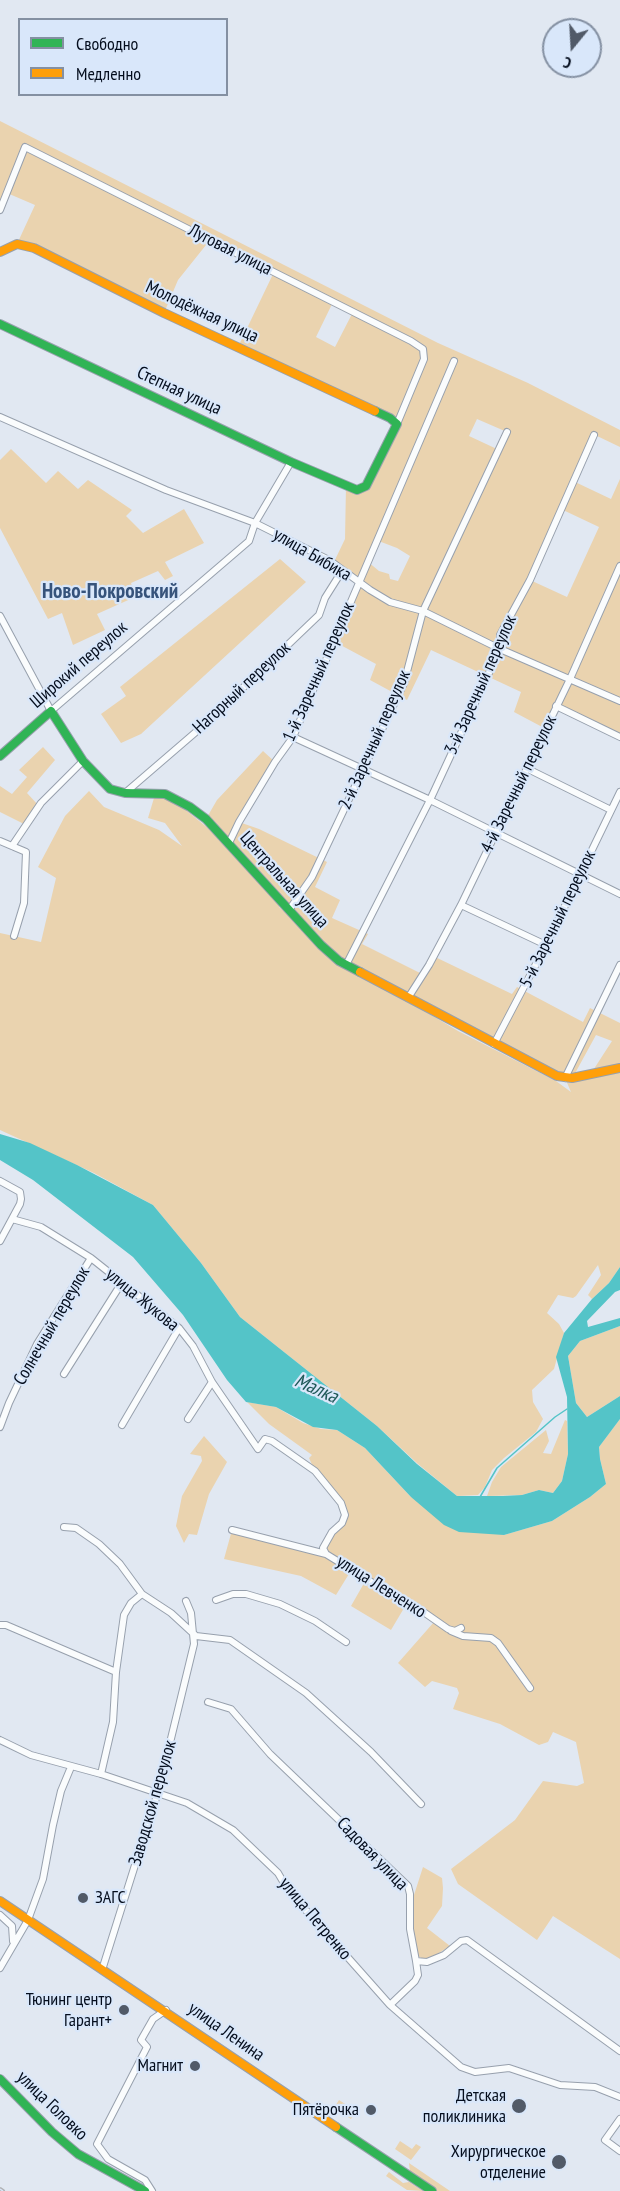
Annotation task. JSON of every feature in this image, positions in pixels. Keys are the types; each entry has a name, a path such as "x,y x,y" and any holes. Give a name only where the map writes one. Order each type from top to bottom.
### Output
{"street":[{"name":"Луговая улица","path":"0,210 25,147 411,341 423,349 424,359 393,421"},
{"name":"Молодёжная улица","path":"0,252 17,244 34,248 164,313 393,421"},
{"name":"Степная улица","path":"0,324 291,462 357,490 366,486 393,421"},
{"name":"1-й Заречный переулок","path":"228,843 269,772 293,737 454,361"},
{"name":"улица Бибика","path":"0,417 166,490 255,523 329,560 381,597 398,605 423,611 500,649 620,701"},
{"name":"2-й Заречный переулок","path":"289,910 312,877 404,683 423,611 507,432"},
{"name":"3-й Заречный переулок","path":"346,965 430,800 500,649 500,635 530,580 594,435"},
{"name":"Широкий переулок","path":"0,756 249,541 255,523 291,462"},
{"name":"4-й Заречный переулок","path":"408,998 429,965 461,905 570,679 620,566"},
{"name":"Нагорный переулок","path":"125,793 204,725 319,615 325,598 342,571"},
{"name":"Центральная улица","path":"0,616 51,711 83,761 110,789 125,793 169,796 190,807 206,819 321,945 346,965 534,1065 565,1078"},
{"path":"556,706 620,737"},
{"path":"293,737 430,800 620,894"},
{"path":"12,846 41,803 83,761"},
{"path":"526,768 611,810"},
{"name":"5-й Заречный переулок","path":"494,1044 546,945 620,792"},
{"path":"0,841 26,852 24,903 14,936"},
{"path":"461,905 546,945"},
{"path":"565,1078 620,965"},
{"path":"565,1078 620,1068"},
{"path":"0,1181 20,1191 20,1204 0,1241"},
{"name":"улица Жукова","path":"12,1219 41,1227 91,1258 179,1328 193,1346 212,1382 258,1449"},
{"name":"Солнечный переулок","path":"0,1427 37,1344 91,1258"},
{"path":"64,1374 121,1284"},
{"path":"122,1425 179,1328"},
{"path":"188,1419 212,1382"},
{"path":"0,1398 9,1403"},
{"name":"улица Левченко","path":"258,1449 265,1439 272,1441 315,1471 340,1503 345,1515 342,1523 332,1532 323,1548 326,1554 394,1596 415,1606 451,1631"},
{"path":"64,1527 76,1528 99,1544 120,1564 142,1594 171,1613 194,1634 199,1637 230,1640 306,1693 371,1752 421,1804"},
{"path":"232,1530 326,1554"},
{"path":"101,1774 113,1722 116,1672 124,1615 131,1603 142,1594"},
{"path":"216,1600 233,1594 246,1594 280,1604 315,1621 346,1642"},
{"name":"Заводской переулок","path":"102,1970 158,1792 194,1644 191,1613 186,1601"},
{"path":"0,1625 6,1625 116,1672"},
{"path":"451,1631 461,1628"},
{"path":"451,1631 463,1636 490,1638 498,1642 530,1688"},
{"name":"Садовая улица","path":"208,1702 231,1710 270,1754 408,1886 411,1894 410,1929 416,1961"},
{"name":"улица Петренко","path":"0,1740 31,1755 101,1774 187,1803 233,1830 278,1873 288,1890 390,2005 461,2067 475,2072 509,2068 560,2085 595,2087 620,2097"},
{"path":"0,1968 28,1920 44,1879 56,1814 71,1767"},
{"name":"улица Ленина","path":"0,1901 432,2191"},
{"path":"0,1915 12,1926 14,1937 12,1947"},
{"path":"390,2005 415,1981 418,1975 416,1961 428,1962 436,1959 461,1941 467,1941 620,2051"},
{"path":"152,2191 145,2180 108,2159 97,2144 147,2047 141,2040 153,2019 165,2010"},
{"name":"улица Головко","path":"0,2079 52,2132 78,2154 145,2191"},
{"path":"620,2119 605,2140 620,2151"}],"shaded area":[{"path":"0,121 438,343 528,383 620,430 620,447 595,435 573,481 611,499 620,479 620,737 557,706 546,729 514,712 521,692 431,650 407,700 370,680 376,664 333,641 358,581 333,564 345,539 346,486 366,486 396,423 238,347 274,272 210,240 178,280 164,313 17,244 35,205 7,193 0,210","holes":["333,302 353,312 335,347 316,337","477,419 507,432 499,450 469,436","563,510 599,527 567,597 530,580","376,540 410,556 398,581 390,579 389,574 379,571 367,561"]},
{"path":"11,449 46,483 58,471 78,489 88,480 132,510 126,516 143,533 184,509 204,543 165,562 173,576 165,580 158,571 131,583 135,597 97,614 105,630 73,645 62,613 48,619 0,528 0,460"},
{"path":"280,559 306,582 141,734 121,743 101,714 126,696 120,687"},
{"path":"43,747 55,760 27,793 39,806 26,825 0,812 0,786 12,794 27,777 19,770"},
{"path":"263,751 275,762 239,822 259,829 327,862 315,887 340,900 332,918 368,934 362,944 420,973 431,955 512,994 517,987 583,1022 590,1008 620,1023 620,1267 609,1283 592,1299 588,1295 601,1275 598,1265 576,1296 573,1298 558,1295 547,1313 559,1324 564,1333 554,1369 532,1390 533,1402 543,1419 536,1432 492,1470 485,1487 478,1495 457,1496 377,1426 240,1317 201,1263 153,1205 94,1173 0,1130 0,933 41,942 56,878 38,867 65,816 89,791 104,807 159,830 182,846 165,823 148,818 154,798 165,798 182,807 209,829 279,904 279,907 297,922 336,964 403,998 458,1031 556,1081 571,1092 565,1078 339,961 206,819 217,800","holes":["596,1035 612,1041 590,1075 573,1077"]},
{"path":"620,1326 620,1396 587,1417 576,1403 568,1356 580,1341"},
{"path":"247,1402 276,1407 303,1423 321,1429 337,1430 365,1448 411,1497 504,1535 552,1521 606,1484 599,1447 620,1419 620,1959 553,1916 537,1940 458,1884 451,1869 515,1820 543,1781 577,1786 584,1783 576,1742 553,1732 548,1742 539,1745 500,1724 453,1709 459,1693 457,1688 432,1681 425,1687 398,1663 434,1622 407,1603 391,1630 351,1606 367,1578 352,1569 336,1595 301,1576 224,1559 232,1530 326,1554 323,1548 338,1528 344,1509 315,1471 309,1458 312,1455 269,1424"},
{"path":"565,1420 567,1421 568,1454 562,1481 553,1493 539,1490 522,1495 487,1496 501,1467 546,1430 549,1441 543,1453 551,1454"},
{"path":"204,1436 227,1462 209,1494 197,1535 189,1534 184,1543 176,1526 182,1496 202,1461 201,1456 190,1454"},
{"path":"423,1867 442,1878 443,1888 442,1906 427,1928 450,1946 431,1958 418,1956 413,1932 414,1895"},
{"path":"339,2100 356,2111 351,2119 334,2108"},
{"path":"400,2141 412,2149 416,2144 421,2147 411,2160 395,2149"},
{"path":"409,2163 450,2191 437,2191 410,2172"},
{"path":"389,2172 403,2183 409,2182 423,2191 407,2190 386,2176"}],"water":[{"name":"Малка","path":"0,1134 30,1143 153,1205 201,1263 240,1317 377,1426 417,1464 457,1496 522,1495 539,1490 553,1493 562,1481 568,1454 567,1397 556,1357 564,1333 592,1299 609,1283 620,1267 620,1290 615,1292 587,1321 588,1327 620,1318 620,1326 580,1341 568,1356 576,1403 587,1417 620,1396 620,1419 599,1447 606,1484 552,1521 504,1535 459,1532 444,1525 411,1497 365,1448 337,1430 313,1427 276,1407 246,1402 227,1380 183,1315 133,1257 33,1180 0,1160"}],"waterway":[{"path":"480,1497 497,1468 567,1409"}],"traffic: fast":[{"path":"0,324 291,462 357,490 366,486 397,424 375,411"},
{"path":"0,756 51,711 83,761 110,789 125,793 165,794 190,807 206,819 321,945 339,961 360,972"},
{"path":"0,2079 52,2132 78,2154 145,2191"},
{"path":"336,2127 432,2191"}],"traffic: slow":[{"path":"0,252 17,244 34,248 164,313 375,411"},
{"path":"360,972 557,1076 572,1078 620,1068"},
{"path":"0,1901 336,2127"}],"place":[{"name":"ЗАГС","path":"83,1898"},
{"name":"Тюнинг центр Гарант+","path":"124,2010"},
{"name":"Магнит","path":"195,2066"},
{"name":"Детская поликлиника","path":"519,2106"},
{"name":"Пятёрочка","path":"371,2110"},
{"name":"Хирургическое отделение","path":"559,2162"}],"district":[{"name":"Ново-Покровский","path":"110,592"}]}
